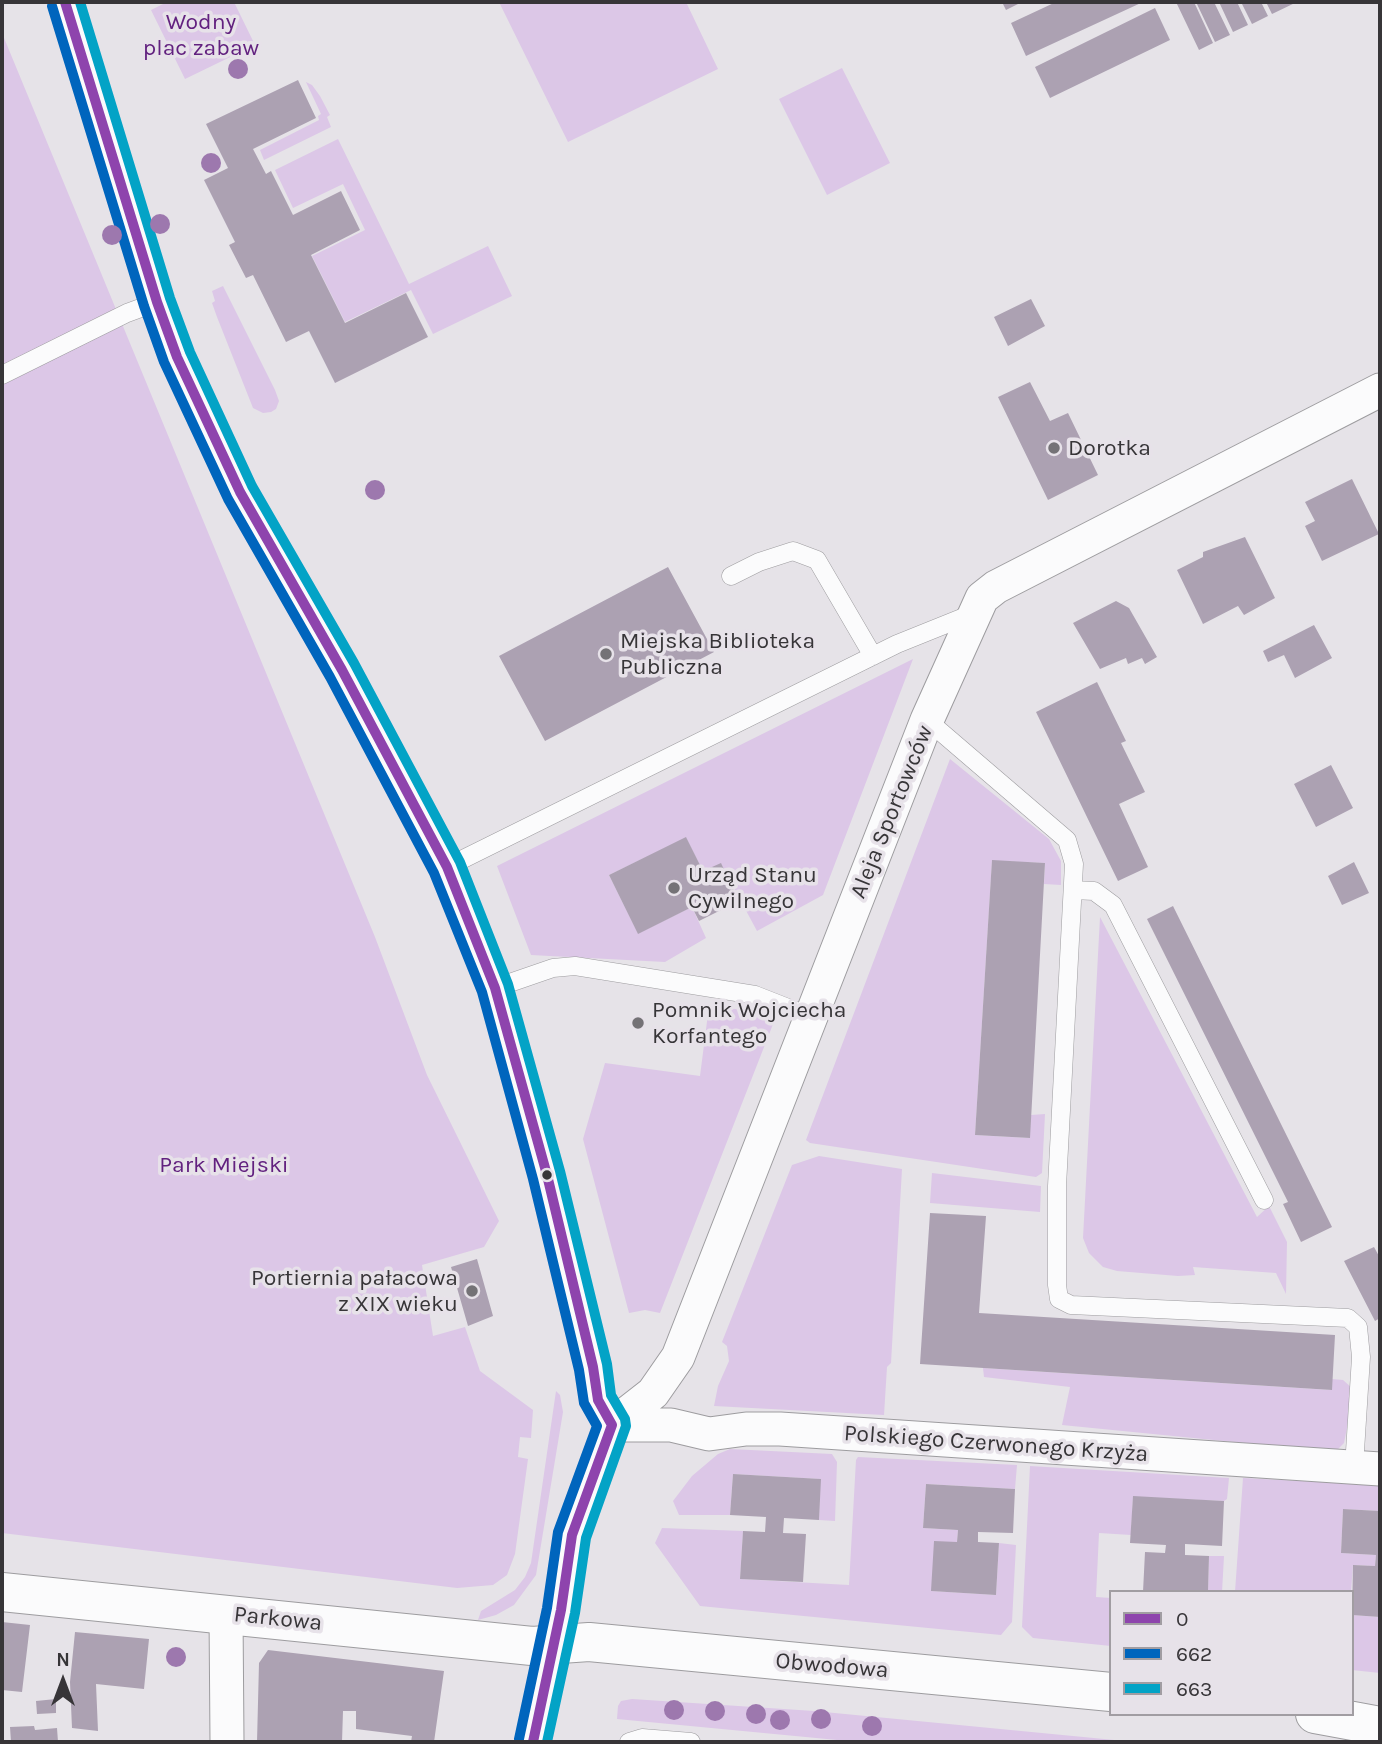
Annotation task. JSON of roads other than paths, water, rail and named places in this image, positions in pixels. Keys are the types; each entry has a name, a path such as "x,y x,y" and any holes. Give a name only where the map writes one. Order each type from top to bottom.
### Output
{"street":[{"path":"65,2 157,302 197,403 240,492 342,670 447,867 495,988 547,1175 593,1367 598,1400 612,1425 572,1535 561,1610 533,1742"},
{"name":"Aleja Sportowców","path":"612,1425 653,1393 678,1357 927,720 982,598 996,587 1380,390"},
{"name":"Polskiego Czerwonego Krzyża","path":"612,1425 671,1425 709,1434 746,1429 780,1430 1367,1468"},
{"name":"Parkowa","path":"2,1592 520,1645 554,1644"},
{"path":"226,1613 227,1742"},
{"name":"Obwodowa","path":"554,1644 589,1642 1109,1692"},
{"path":"1326,1716 1380,1726"}],"lane":[{"path":"2,375 127,313 157,302"},
{"path":"731,576 759,562 793,551 817,560 873,656"},
{"path":"447,867 873,656 974,613"},
{"path":"927,720 1067,840 1074,864 1057,1186 1059,1299 1071,1305 1348,1318 1358,1327 1367,1468"},
{"path":"1073,890 1094,891 1113,905 1264,1200"},
{"path":"495,988 553,968 575,966 755,995 811,1017"},
{"path":"629,1742 642,1738 691,1742"}],"place":[{"name":"Dorotka","path":"1054,448"},
{"name":"Miejska Biblioteka Publiczna","path":"606,654"},
{"name":"Urząd Stanu Cywilnego","path":"674,888"},
{"name":"Pomnik Wojciecha Korfantego","path":"638,1023"},
{"name":"Portiernia pałacowa z XIX wieku","path":"472,1291"}],"park label":[{"name":"Wodny plac zabaw","path":"201,35"},
{"name":"Park Miejski","path":"224,1165"}]}
